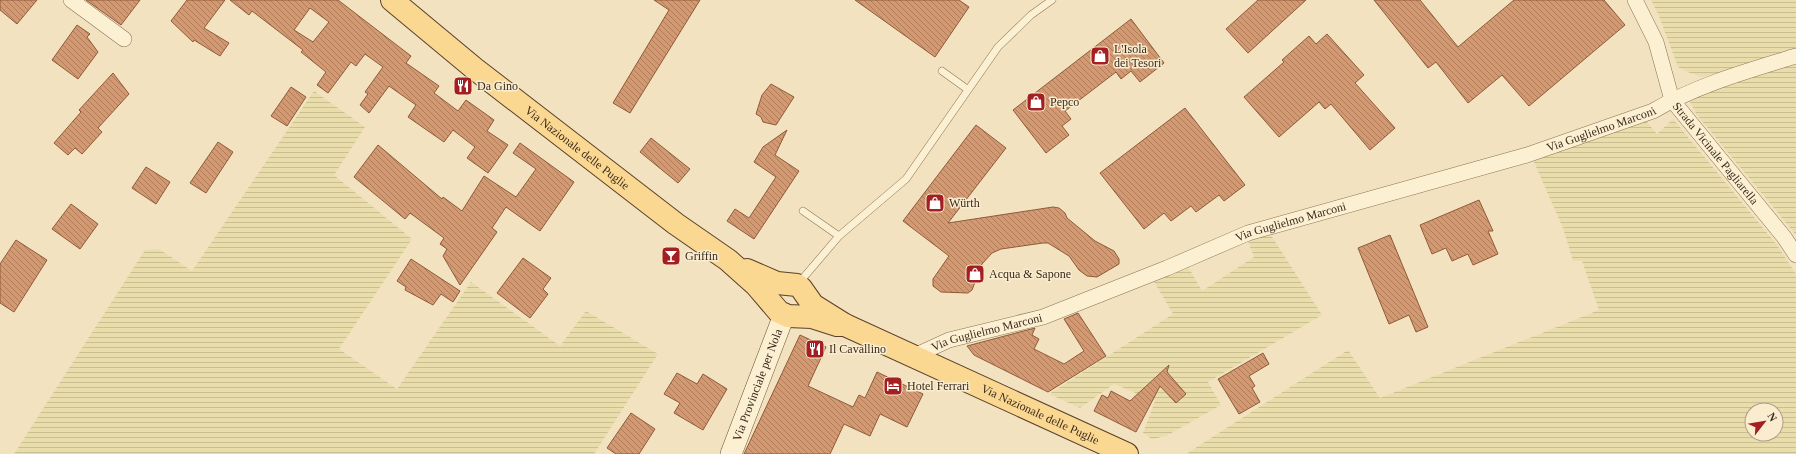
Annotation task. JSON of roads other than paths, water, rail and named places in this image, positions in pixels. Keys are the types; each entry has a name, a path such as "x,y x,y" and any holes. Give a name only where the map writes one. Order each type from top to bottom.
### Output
{"main road":[{"name":"Via Nazionale delle Puglie","path":"392,0 475,69 676,224 728,260 784,313 812,317 837,325 845,325"},
{"name":"Via Nazionale delle Puglie","path":"728,260 769,280 796,287 813,305 845,325 1127,454"},
{"path":"784,313 800,313 805,306 806,296 796,287"}],"street":[{"path":"71,0 124,39"},
{"path":"1635,0 1656,42 1672,100"},
{"name":"Strada Vicinale Pagliarella","path":"1796,56 1712,83 1672,100 1784,237 1796,255"},
{"name":"Via Guglielmo Marconi","path":"914,356 949,340 1043,317 1167,268 1248,233 1527,155 1653,112 1672,100"},
{"name":"Via Provinciale per Nola","path":"731,454 784,313"}],"lane":[{"path":"796,287 839,236 906,179 967,89 998,47 1031,15 1052,0"},
{"path":"942,71 967,89"},
{"path":"803,211 839,236"}],"place":[{"name":"L'Isola dei Tesori","path":"1100,56"},
{"name":"Da Gino","path":"463,86"},
{"name":"Pepco","path":"1036,102"},
{"name":"Würth","path":"935,203"},
{"name":"Griffin","path":"671,256"},
{"name":"Acqua & Sapone","path":"975,274"},
{"name":"Il Cavallino","path":"815,349"},
{"name":"Hotel Ferrari","path":"893,386"}]}
